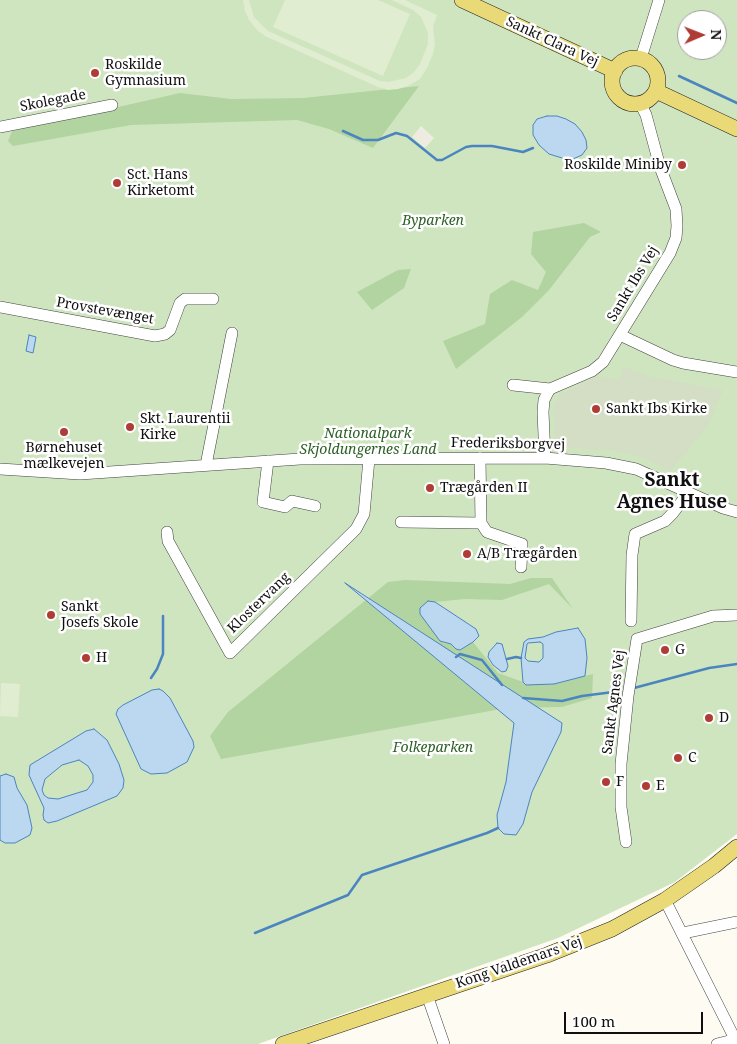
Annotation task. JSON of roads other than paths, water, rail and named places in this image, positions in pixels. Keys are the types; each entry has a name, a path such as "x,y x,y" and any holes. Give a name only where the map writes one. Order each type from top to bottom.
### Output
{"main road":[{"name":"Sankt Clara Vej","path":"462,0 615,71"},
{"path":"633,58 641,58 647,61 656,71 658,84 652,96 640,103 627,102 617,94 612,80 619,64 633,58"},
{"path":"656,90 737,130"},
{"name":"Kong Valdemars Vej","path":"283,1044 547,954 612,929 665,900 714,866 737,846"}],"street":[{"path":"641,58 658,0"},
{"name":"Sankt Ibs Vej","path":"550,389 592,371 603,362 670,253 676,238 676,209 660,168 646,115 640,103"},
{"name":"Skolegade","path":"0,127 112,105"},
{"name":"Provstevænget","path":"0,307 155,336 165,334 170,330 180,304 185,299 213,298"},
{"path":"206,465 232,333"},
{"path":"620,335 683,363 737,372"},
{"path":"513,384 550,389 544,400 543,412 545,458"},
{"path":"480,458 481,524 487,532 522,544 521,567"},
{"name":"Frederiksborgvej","path":"0,469 80,474 268,461 545,458 606,463 636,469 688,493 737,512"},
{"name":"Klostervang","path":"167,532 168,542 230,653 356,530 364,514 369,459"},
{"path":"268,461 263,502 285,506 292,501 315,506"},
{"path":"631,621 632,555 635,534 665,521 688,493"},
{"path":"401,522 481,524"},
{"name":"Sankt Agnes Vej","path":"626,842 621,807 621,764 628,696 637,639 713,616 737,616"},
{"path":"665,900 736,1040 717,1044"},
{"path":"683,933 737,922"},
{"path":"427,995 444,1044"}],"water":[{"path":"557,116 575,124 586,140 587,148 582,155 573,159 562,158 549,154 539,145 533,135 533,125 537,119"},
{"path":"29,335 36,337 33,353 26,351"},
{"path":"345,583 562,723 561,732 532,792 523,824 516,835 504,834 498,828 497,815 506,782 514,723"},
{"path":"428,601 435,602 476,629 479,636 460,650 451,644 440,641 420,614 420,608"},
{"path":"578,628 585,639 587,658 585,676 554,684 526,685 523,682 521,658 524,642 528,639 543,637 556,632","holes":["540,642 543,644 543,658 539,662 528,661 525,658 528,643"]},
{"path":"497,643 502,644 508,666 506,671 502,672 493,665 488,657 489,652"},
{"path":"159,689 170,698 193,741 194,747 187,762 167,773 151,774 141,769 116,714 123,705 152,690"},
{"path":"94,729 107,740 119,764 124,780 123,788 117,796 48,823 44,820 44,808 29,775 30,765 86,731","holes":["79,760 88,766 93,775 93,782 87,790 58,799 48,798 44,795 42,790 45,779 62,765"]},
{"path":"6,774 14,777 17,788 27,805 32,828 30,835 15,843 5,843 0,840 0,776"}],"waterway":[{"path":"679,76 737,103"},
{"path":"343,131 363,140 378,140 396,133 407,136 437,160 442,160 466,147 472,146 492,146 523,152 533,148"},
{"path":"151,678 163,654 163,616"},
{"path":"456,657 460,654 482,660 502,685"},
{"path":"507,659 521,658"},
{"path":"634,688 709,668 737,664"},
{"path":"523,698 562,701 582,696 621,691"},
{"path":"255,933 348,895 362,875 498,828"}],"place":[{"name":"Roskilde Gymnasium","path":"95,73"},
{"name":"Roskilde Miniby","path":"682,165"},
{"name":"Sct. Hans Kirketomt","path":"117,183"},
{"name":"Sankt Ibs Kirke","path":"596,409"},
{"name":"Skt. Laurentii Kirke","path":"130,427"},
{"name":"Børnehuset mælkevejen","path":"64,432"},
{"name":"Trægården II","path":"430,488"},
{"name":"A/B Trægården","path":"467,554"},
{"name":"Sankt Josefs Skole","path":"51,615"},
{"name":"G","path":"665,650"},
{"name":"H","path":"86,658"},
{"name":"D","path":"709,718"},
{"name":"C","path":"678,758"},
{"name":"F","path":"606,782"},
{"name":"E","path":"646,786"}],"district":[{"name":"Sankt Agnes Huse","path":"672,492"}],"park label":[{"name":"Byparken","path":"433,221"},
{"name":"Nationalpark Skjoldungernes Land","path":"368,442"},
{"name":"Folkeparken","path":"433,748"}]}
